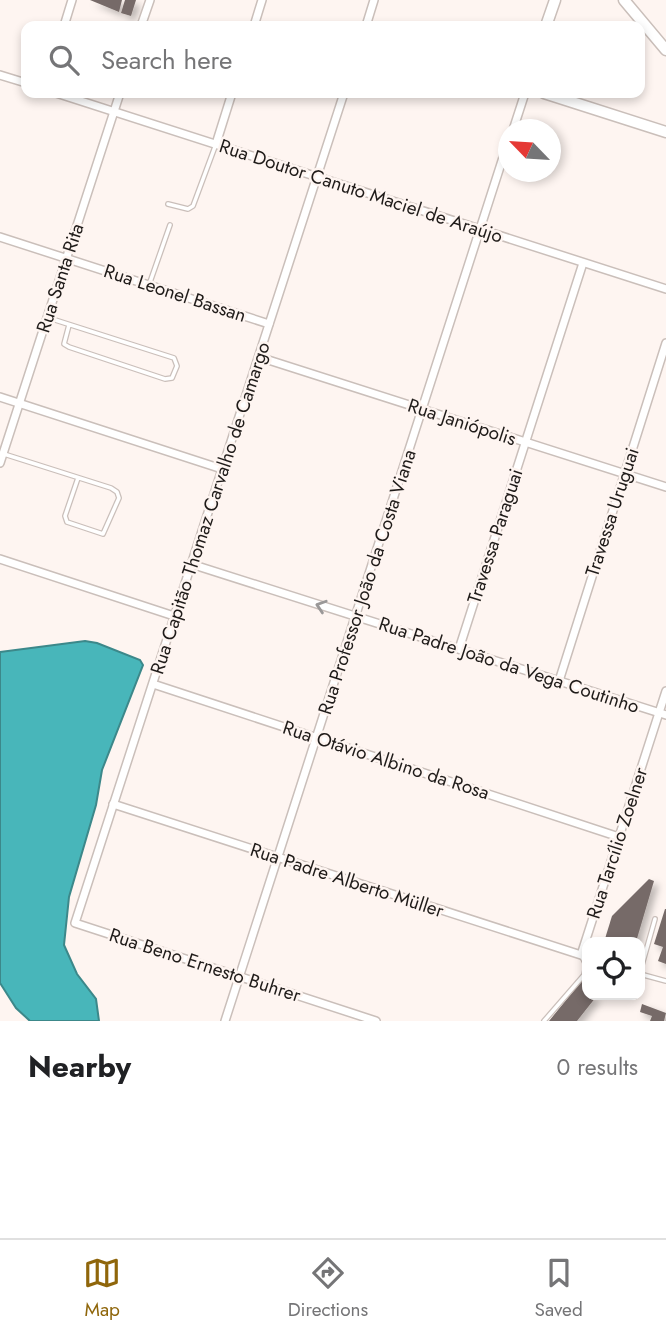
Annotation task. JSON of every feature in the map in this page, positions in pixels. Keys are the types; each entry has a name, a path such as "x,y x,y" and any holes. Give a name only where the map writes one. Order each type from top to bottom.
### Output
{"street":[{"path":"66,21 72,0"},
{"path":"143,21 150,0"},
{"path":"256,21 262,0"},
{"path":"368,21 374,0"},
{"path":"548,21 555,0"},
{"path":"624,0 642,21"},
{"path":"645,25 666,50"},
{"path":"0,75 21,81"},
{"name":"Rua Doutor Canuto Maciel de Araújo","path":"71,98 666,289"},
{"name":"Rua Santa Rita","path":"0,463 118,98"},
{"path":"216,144 230,98"},
{"name":"Rua Capitão Thomaz Carvalho de Camargo","path":"75,923 342,98"},
{"path":"516,119 523,98"},
{"path":"560,98 666,132"},
{"name":"Rua Professor João da Costa Viana","path":"225,1021 498,175"},
{"name":"Rua Leonel Bassan","path":"0,237 269,324"},
{"name":"Travessa Paraguai","path":"459,649 583,262"},
{"name":"Travessa Uruguai","path":"559,681 666,344"},
{"name":"Rua Janiópolis","path":"259,357 666,487"},
{"path":"0,397 222,469"},
{"path":"0,559 174,616"},
{"name":"Rua Padre João da Vega Coutinho","path":"191,564 662,714"},
{"name":"Rua Otávio Albino da Rosa","path":"153,684 619,837"},
{"name":"Rua Tarcílio Zoelner","path":"590,937 619,837 662,714 666,691"},
{"name":"Rua Padre Alberto Müller","path":"113,804 582,955"},
{"name":"Rua Beno Ernesto Buhrer","path":"75,923 376,1021"}],"lane":[{"path":"169,204 188,209 194,206 216,144"},
{"path":"149,285 170,225"},
{"path":"47,317 174,358 177,366 172,378 165,379 65,346 69,325"},
{"path":"3,454 78,478 117,492 119,498 103,534 67,522 65,516 78,478"},
{"path":"645,955 655,919"},
{"path":"645,975 666,981"},
{"path":"544,1021 582,977"}],"water":[{"path":"85,641 140,660 143,665 102,770 96,805 69,897 64,945 77,974 96,999 99,1021 30,1021 16,1008 0,983 0,652"}],"building":[{"path":"90,0 122,0 119,12"},
{"path":"125,0 136,0 131,16 121,13"},
{"path":"649,879 654,881 637,937 606,937 612,916"},
{"path":"665,909 666,964 658,961 663,947 654,944"},
{"path":"582,980 582,1000 594,1000 577,1021 549,1021"},
{"path":"642,1004 666,1013 664,1021 650,1021 652,1016 640,1012"}]}
